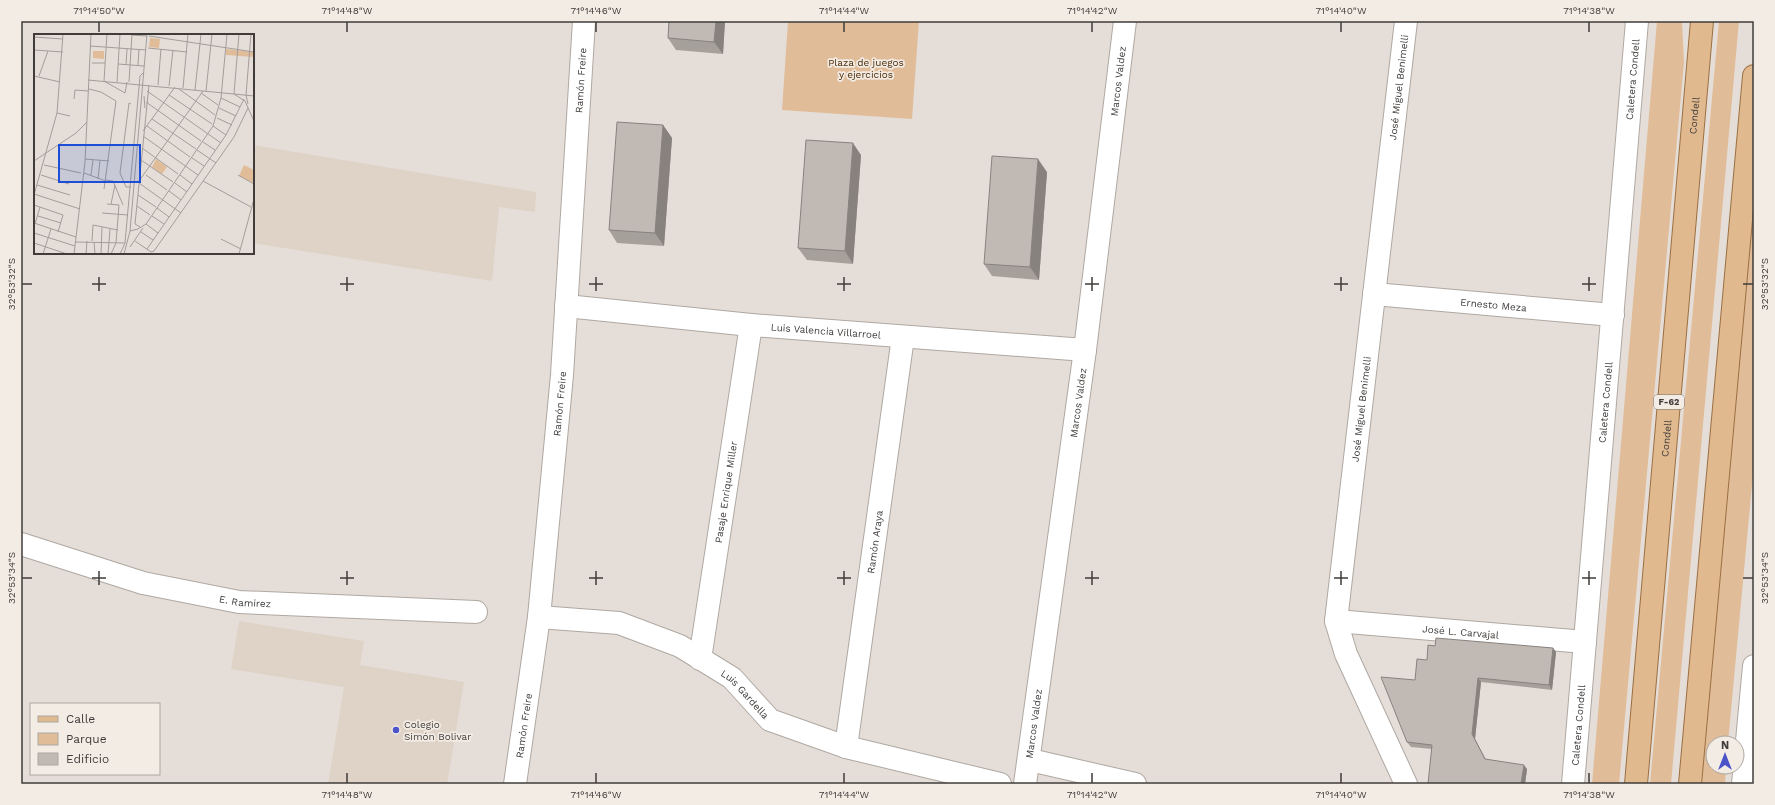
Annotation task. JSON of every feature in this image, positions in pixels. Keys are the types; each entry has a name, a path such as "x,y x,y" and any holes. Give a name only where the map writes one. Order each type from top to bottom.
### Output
{"main road":[{"name":"Condell","path":"1636,784 1702,21"},
{"path":"1690,784 1754,76"}],"street":[{"name":"Ramón Freire","path":"515,784 521,733 539,617 562,375 584,21"},
{"name":"Marcos Valdez","path":"1025,784 1030,760 1085,350 1125,21"},
{"name":"José Miguel Benimelli","path":"1406,21 1336,621 1346,654 1406,784"},
{"name":"Caletera Condell","path":"1573,784 1637,21"},
{"name":"Ernesto Meza","path":"1374,294 1613,315"},
{"name":"Luis Valencia Villarroel","path":"566,306 751,325 1085,350"},
{"name":"Pasaje Enrique Miller","path":"700,659 751,325"},
{"name":"Ramón Araya","path":"846,747 903,337"},
{"name":"E. Ramirez","path":"21,544 143,583 238,602 476,612"},
{"name":"Luis Gardella","path":"539,617 619,624 680,646 732,678 770,720 846,747 1000,784"},
{"name":"José L. Carvajal","path":"1336,621 1585,642"},
{"path":"1743,784 1754,666"},
{"path":"1030,760 1135,784"}],"shaded area":[{"path":"254,145 536,192 535,212 499,207 492,281 254,243"},
{"name":"Colegio Simón Bolivar","path":"239,621 364,641 360,665 464,682 447,784 328,784 344,687 231,669"}],"green space":[{"name":"Plaza de juegos y ejercicios","path":"788,21 919,21 912,119 782,110"},
{"path":"1657,21 1682,21 1684,62 1619,784 1592,784"},
{"path":"1719,21 1739,21 1671,784 1650,784"},
{"path":"1754,185 1754,463 1729,735 1705,735 1705,775 1726,775 1725,784 1700,784"}],"building":[{"path":"669,21 716,21 714,42 668,38"},
{"path":"617,122 663,125 655,233 609,230"},
{"path":"806,140 853,143 845,251 798,248"},
{"path":"992,156 1038,159 1030,267 984,264"},
{"path":"1436,638 1553,648 1549,685 1478,678 1472,734 1485,759 1524,765 1521,784 1428,784 1432,745 1407,742 1381,677 1415,680 1417,659 1427,660 1428,645 1435,646"}],"place":[{"name":"Colegio Simón Bolivar","path":"396,730"}]}
